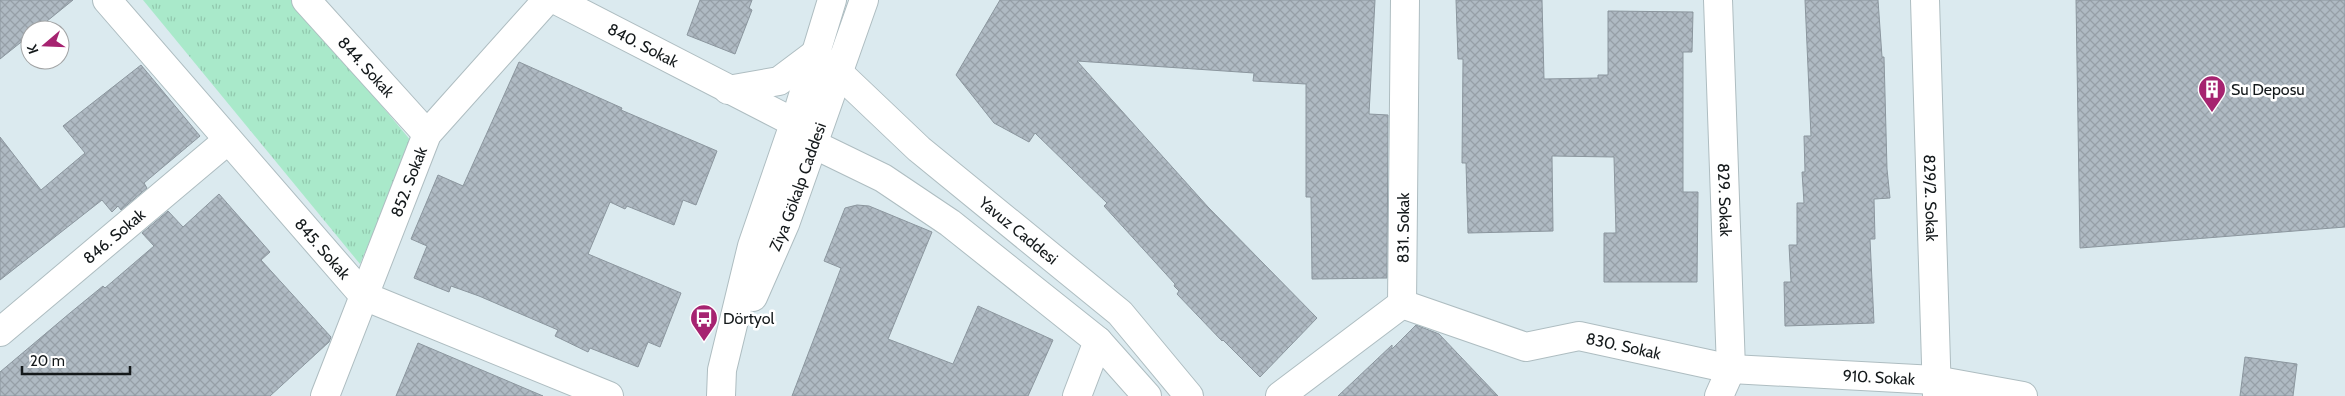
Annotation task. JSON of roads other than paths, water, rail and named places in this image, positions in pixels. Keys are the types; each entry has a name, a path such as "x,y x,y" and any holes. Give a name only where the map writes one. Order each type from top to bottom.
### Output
{"street":[{"name":"845. Sokak","path":"107,0 364,296 609,396"},
{"name":"844. Sokak","path":"306,0 427,134"},
{"name":"852. Sokak","path":"325,396 427,134 547,0"},
{"name":"840. Sokak","path":"556,0 794,123"},
{"name":"Ziya Gökalp Caddesi","path":"722,383 752,246 794,123 832,0"},
{"name":"Ziya Gökalp Caddesi","path":"722,383 785,224 864,0"},
{"name":"831. Sokak","path":"1402,304 1406,0"},
{"name":"829. Sokak","path":"1718,0 1732,369 1719,396"},
{"name":"829/2. Sokak","path":"1925,0 1936,388"},
{"path":"728,90 779,81 815,54"},
{"name":"Yavuz Caddesi","path":"815,54 839,73 919,149 1120,313 1190,396"},
{"path":"794,123 813,144 883,178 950,224 1098,341 1147,396"},
{"name":"846. Sokak","path":"0,332 228,140"},
{"path":"1280,396 1402,304"},
{"name":"830. Sokak","path":"1402,304 1526,347 1579,336 1732,369"},
{"path":"1077,396 1098,341"},
{"name":"910. Sokak","path":"1732,369 2023,396"}],"place":[{"name":"Su Deposu","path":"2212,113"},
{"name":"Dörtyol","path":"704,342"}]}
